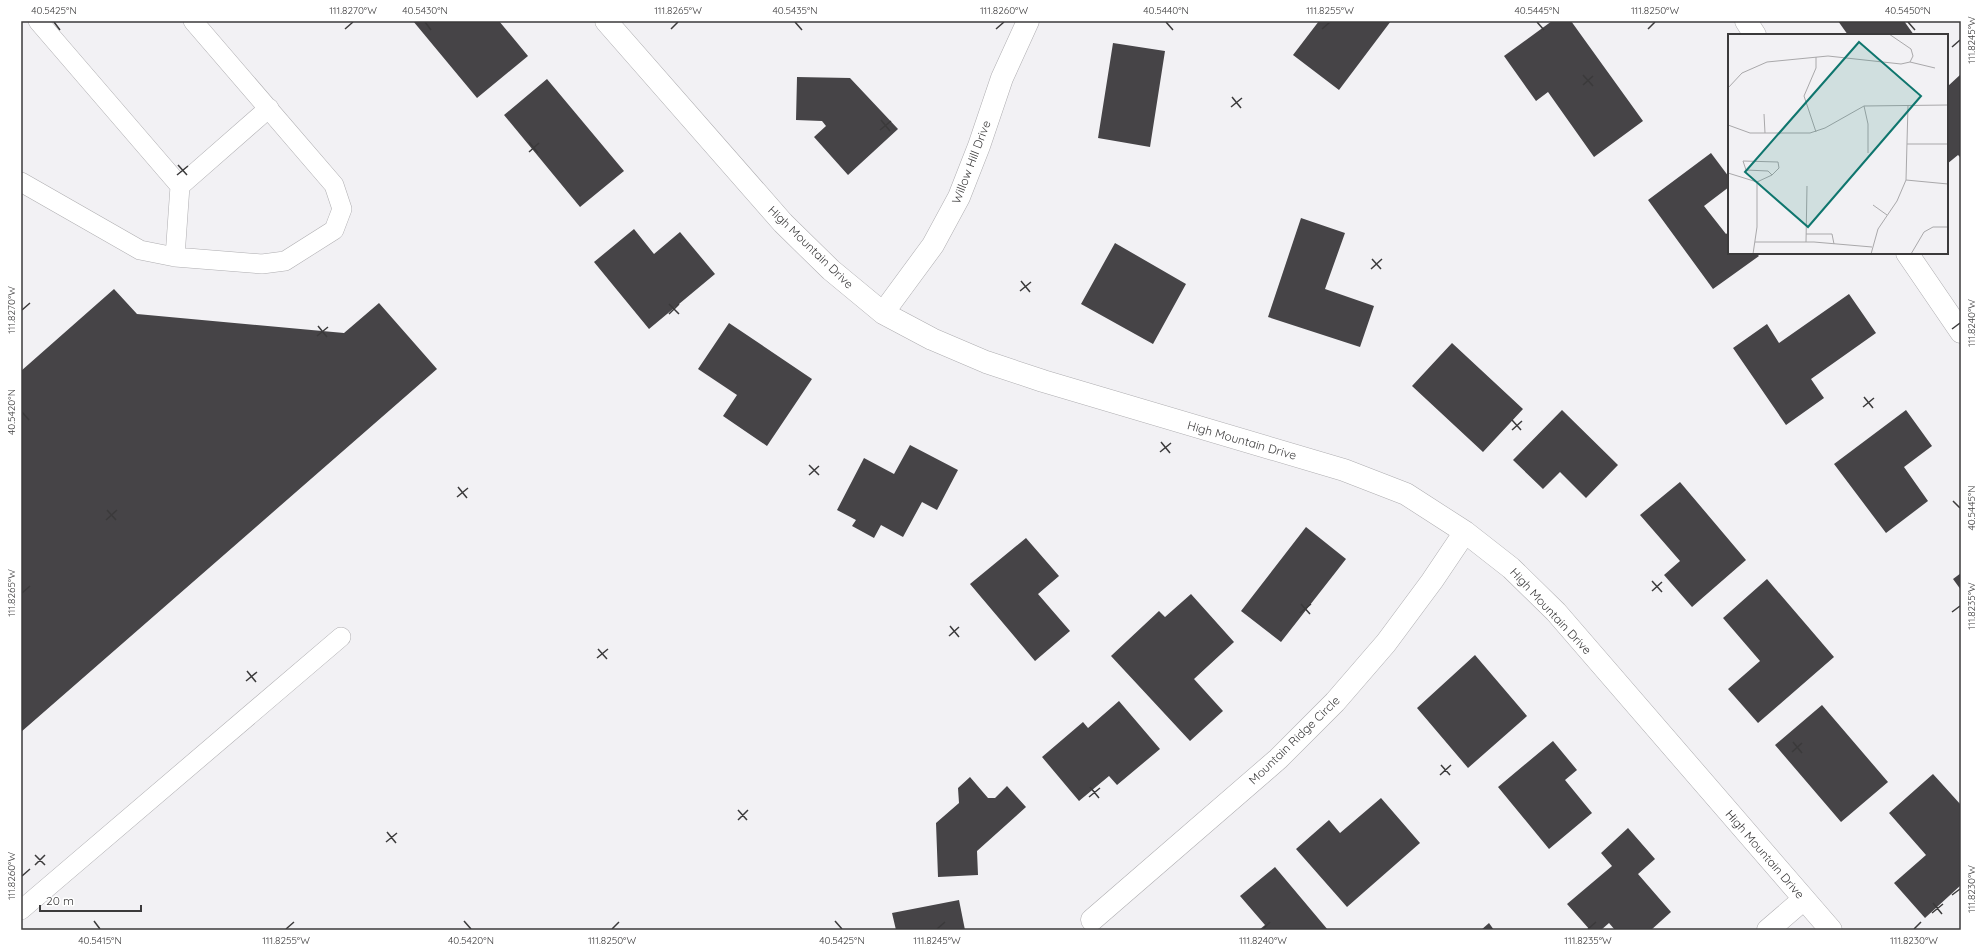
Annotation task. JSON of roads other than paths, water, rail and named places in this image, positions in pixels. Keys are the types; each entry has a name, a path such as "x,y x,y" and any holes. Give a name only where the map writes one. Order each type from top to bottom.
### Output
{"street":[{"name":"High Mountain Drive","path":"606,21 782,223 831,270 883,313 932,339 986,362 1042,381 1344,470 1406,494 1465,532 1511,568 1556,612 1831,930"},
{"name":"Willow Hill Drive","path":"883,313 933,245 959,197 979,146 1002,78 1028,21"},
{"path":"1746,21 1755,34"},
{"path":"1907,254 1961,332"},
{"name":"Mountain Ridge Circle","path":"1092,920 1278,759 1335,702 1386,644 1432,581 1465,532"},
{"path":"1768,930 1804,899"}],"lane":[{"path":"38,21 180,186 175,258"},
{"path":"21,182 140,250 175,258 262,264 285,261 334,230 342,209 334,185 193,21"},
{"path":"180,186 269,108"},
{"path":"21,910 341,637"}]}
